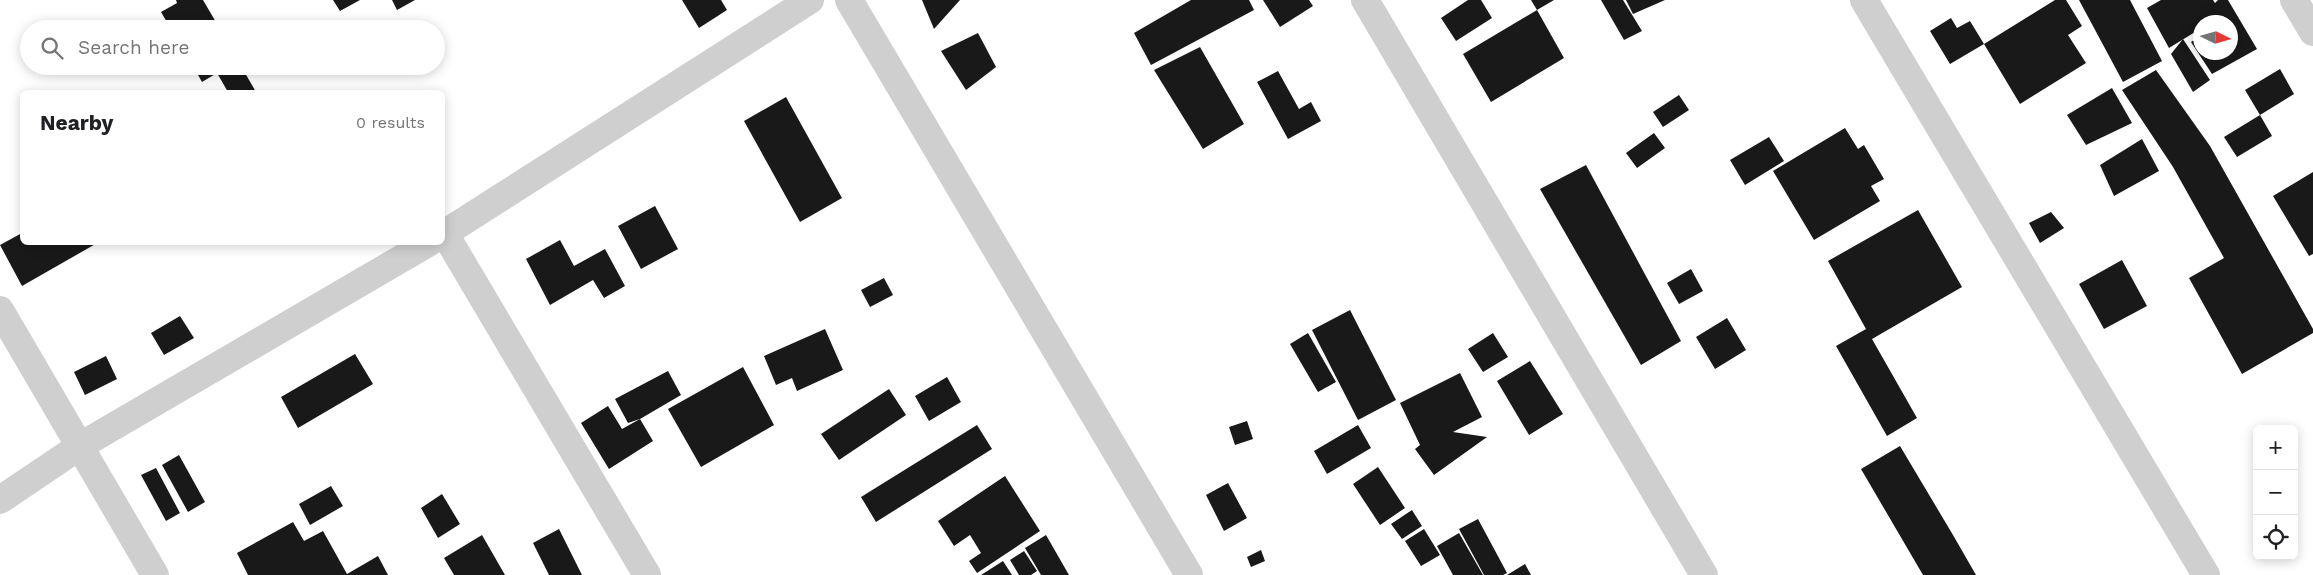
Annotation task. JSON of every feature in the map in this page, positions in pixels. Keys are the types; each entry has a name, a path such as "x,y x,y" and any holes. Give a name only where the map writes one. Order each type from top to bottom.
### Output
{"street":[{"path":"445,233 810,0"},
{"path":"849,0 1189,575"},
{"path":"1365,0 1704,575"},
{"path":"1864,0 2206,575"},
{"path":"2294,0 2313,32"},
{"path":"0,500 80,446 425,245"},
{"path":"444,245 647,575"},
{"path":"0,310 155,575"}],"building":[{"path":"176,0 203,0 215,20 166,20 161,12 177,3"},
{"path":"333,0 360,0 340,11"},
{"path":"392,0 415,0 397,10"},
{"path":"682,0 721,0 727,10 699,28"},
{"path":"922,0 960,0 934,29"},
{"path":"1191,0 1249,0 1254,10 1151,65 1134,33"},
{"path":"1263,0 1309,0 1313,6 1280,27"},
{"path":"1468,0 1481,0 1492,18 1456,41 1441,18"},
{"path":"1531,0 1554,0 1537,10"},
{"path":"1601,0 1623,0 1642,31 1624,40"},
{"path":"1626,0 1665,0 1633,14"},
{"path":"2055,0 2066,0 2082,26 2068,35 2086,63 2020,104 1984,44"},
{"path":"2079,0 2130,0 2162,61 2123,82"},
{"path":"2161,0 2213,0 2215,3 2218,0 2228,0 2237,15 2193,15 2193,33 2169,48 2147,8"},
{"path":"1537,10 1564,58 1491,102 1463,54"},
{"path":"2238,17 2257,49 2238,60"},
{"path":"1951,18 1957,28 1970,21 1984,44 1950,64 1930,31"},
{"path":"978,33 996,67 966,90 941,51"},
{"path":"2183,39 2193,54 2193,60 2197,60 2210,80 2193,92 2171,54"},
{"path":"1200,47 1244,124 1203,149 1154,70"},
{"path":"2203,60 2237,60 2212,74"},
{"path":"2280,69 2294,94 2260,115 2245,90"},
{"path":"2156,70 2210,146 2313,329 2313,333 2242,374 2189,278 2224,258 2173,167 2122,90"},
{"path":"1278,71 1299,109 1311,102 1321,121 1288,139 1257,82"},
{"path":"198,75 214,75 202,82"},
{"path":"218,75 246,75 255,90 227,90"},
{"path":"2112,88 2132,123 2086,145 2067,115"},
{"path":"1679,95 1689,110 1663,127 1653,112"},
{"path":"786,97 842,198 800,222 744,121"},
{"path":"2260,115 2272,136 2237,157 2224,137"},
{"path":"1845,128 1858,149 1864,145 1884,179 1871,186 1880,201 1814,240 1773,171"},
{"path":"1654,133 1665,148 1637,168 1626,153"},
{"path":"1769,137 1784,161 1745,185 1730,160"},
{"path":"2142,139 2159,171 2114,196 2100,165"},
{"path":"1586,165 1681,341 1641,365 1540,189"},
{"path":"2313,172 2313,254 2309,256 2273,196"},
{"path":"655,206 678,249 641,269 618,226"},
{"path":"1918,210 1962,287 1872,339 1917,418 1887,436 1836,346 1866,329 1828,261"},
{"path":"2051,212 2064,228 2040,243 2029,223"},
{"path":"20,234 20,245 94,245 22,286 0,245"},
{"path":"560,240 574,266 605,249 625,286 604,298 593,280 550,305 526,259"},
{"path":"2122,260 2147,306 2104,329 2079,284"},
{"path":"1691,269 1703,291 1679,304 1667,283"},
{"path":"884,278 893,295 870,307 861,290"},
{"path":"1350,310 1396,400 1358,420 1312,330"},
{"path":"180,316 194,338 164,355 151,333"},
{"path":"1727,318 1746,350 1715,369 1696,337"},
{"path":"825,329 843,370 797,391 792,378 776,385 764,356"},
{"path":"1308,333 1336,382 1318,392 1290,344"},
{"path":"1493,333 1508,357 1483,372 1468,349"},
{"path":"355,354 373,384 298,428 281,397"},
{"path":"106,356 117,379 85,395 74,372"},
{"path":"1530,361 1563,414 1529,435 1497,381"},
{"path":"743,367 774,425 701,467 668,409"},
{"path":"668,371 681,395 640,419 628,423 615,399"},
{"path":"1460,373 1482,417 1453,432 1487,437 1434,475 1415,449 1420,445 1400,403"},
{"path":"947,377 961,402 929,421 915,396"},
{"path":"889,389 906,415 839,460 821,434"},
{"path":"608,406 622,429 640,419 653,441 609,469 581,423"},
{"path":"1247,421 1253,439 1235,445 1229,427"},
{"path":"977,425 992,449 876,522 861,497"},
{"path":"1358,425 1371,448 1327,474 1314,451"},
{"path":"1900,446 1976,575 1923,575 1861,469"},
{"path":"179,455 205,502 188,512 162,465"},
{"path":"1378,467 1405,508 1380,525 1353,484"},
{"path":"156,468 180,513 166,521 141,475"},
{"path":"1005,476 1040,531 977,573 969,561 981,553 970,535 954,546 938,521"},
{"path":"1228,483 1247,518 1224,531 1206,495"},
{"path":"331,486 343,506 310,525 299,504"},
{"path":"442,494 460,524 438,538 421,508"},
{"path":"1412,510 1422,526 1402,539 1391,524"},
{"path":"1478,519 1507,573 1503,575 1484,575 1459,529"},
{"path":"293,522 304,541 323,531 347,574 378,556 388,575 248,575 237,553"},
{"path":"559,529 582,575 549,575 533,543"},
{"path":"1424,529 1440,555 1421,566 1405,541"},
{"path":"1459,533 1483,575 1453,575 1437,546"},
{"path":"482,535 505,575 454,575 444,558"},
{"path":"1046,535 1069,575 1041,575 1025,548"},
{"path":"1261,550 1265,561 1251,567 1247,557"},
{"path":"1024,551 1037,571 1031,575 1019,575 1010,560"},
{"path":"1003,561 1012,575 981,575"},
{"path":"1525,564 1531,575 1507,575"}]}
